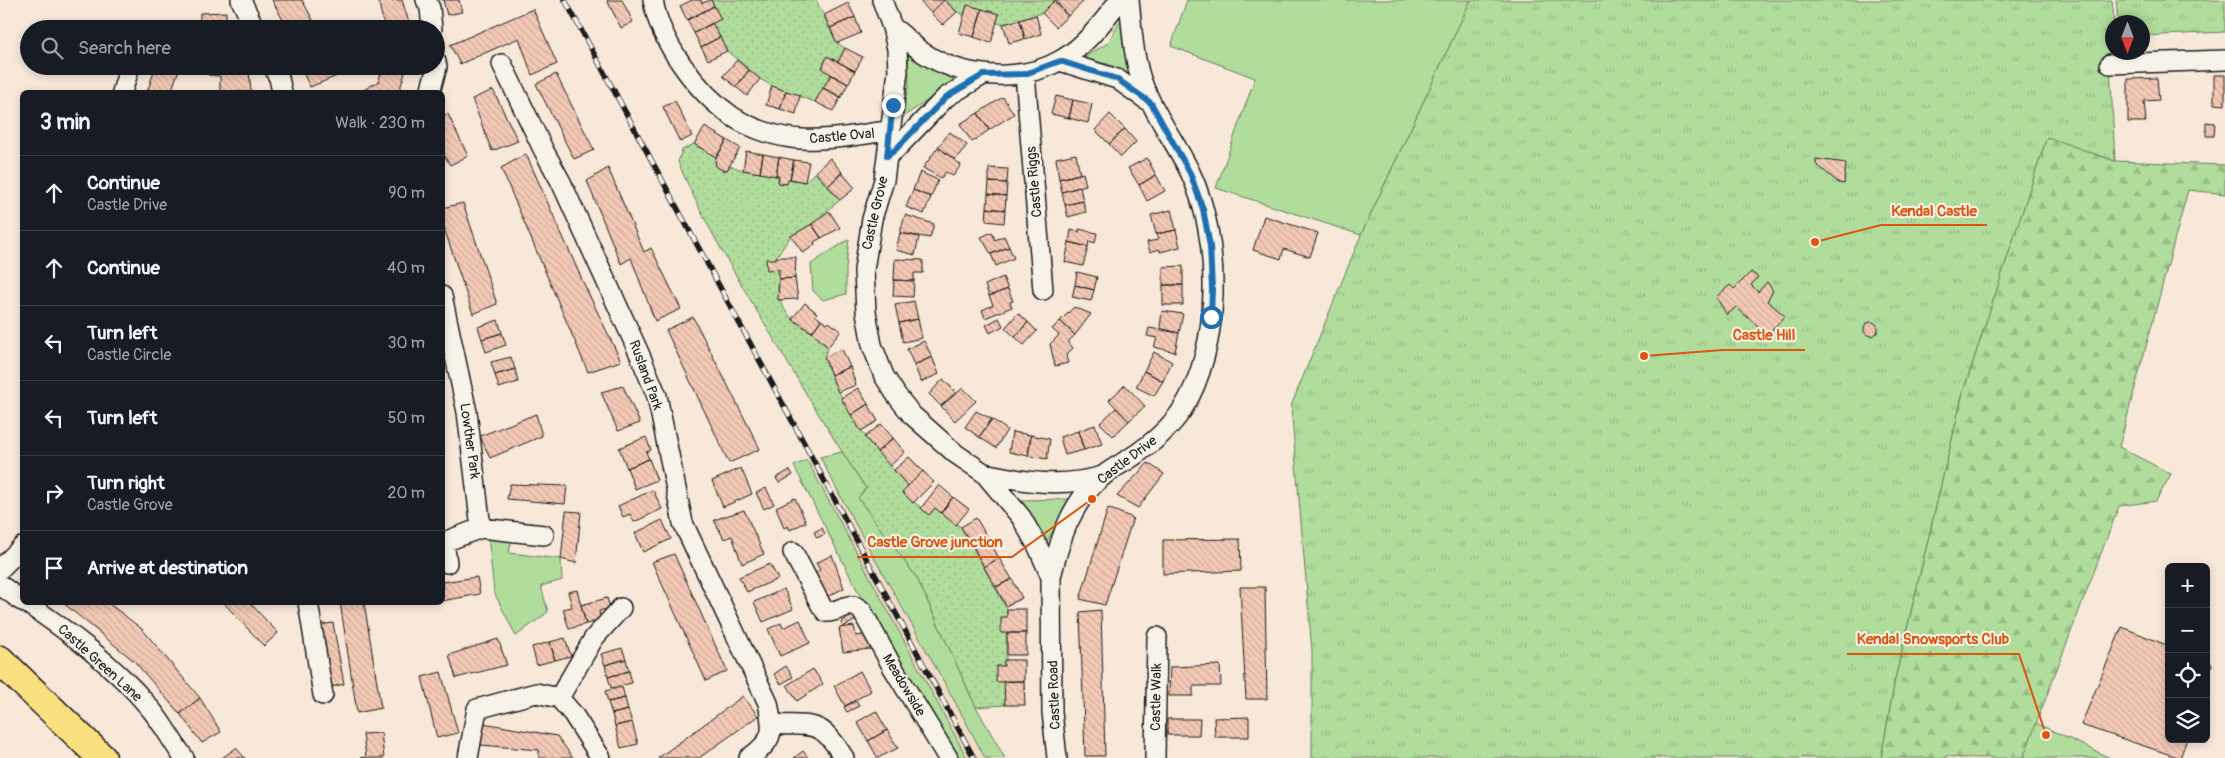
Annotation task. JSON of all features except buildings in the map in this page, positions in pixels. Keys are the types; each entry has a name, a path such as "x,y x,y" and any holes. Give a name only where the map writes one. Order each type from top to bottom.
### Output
{"highway":[{"path":"0,660 102,758"}],"street":[{"path":"241,0 251,20"},
{"path":"426,0 430,8 431,20"},
{"name":"Castle Oval","path":"654,0 664,33 687,72 708,96 734,117 756,128 801,139 889,132"},
{"name":"Castle Grove","path":"882,0 892,27 897,49 898,71 884,180 872,219 864,270 866,312 872,345 884,376 912,415 956,454 984,474 1021,518 1038,547 1051,577 1052,633"},
{"path":"892,27 922,52 952,67 983,75 1025,74 1060,61 1097,29 1119,0"},
{"name":"Castle Drive","path":"1051,577 1058,547 1069,518 1084,495 1103,476 1161,434 1181,411 1194,388 1203,361 1211,317 1210,246 1203,209 1190,173 1151,103 1135,58 1129,0"},
{"path":"2110,64 2225,60"},
{"path":"1060,61 1117,79 1151,103"},
{"name":"Rusland Park","path":"502,64 561,182 657,396 683,523 768,703 772,724"},
{"name":"Castle Riggs","path":"1025,74 1043,290"},
{"path":"123,90 127,75"},
{"path":"278,75 282,90"},
{"path":"431,90 435,75"},
{"path":"887,156 946,97 983,75"},
{"name":"Lowther Park","path":"445,310 467,412 481,528"},
{"name":"Castle Grove","path":"984,474 1023,481 1060,484 1103,476"},
{"path":"445,542 481,528 544,534"},
{"path":"0,569 20,549"},
{"path":"445,549 447,563"},
{"name":"Meadowside","path":"793,552 822,608 826,612 852,605 857,606 862,611 892,666 948,758"},
{"name":"Castle Green Lane","path":"0,585 20,599"},
{"name":"Castle Green Lane","path":"28,605 68,632 123,680 149,707 184,758"},
{"path":"309,605 324,695"},
{"path":"559,698 594,638 621,608"},
{"name":"Castle Road","path":"1052,633 1052,712 1057,758"},
{"name":"Castle Walk","path":"1155,758 1156,637"},
{"path":"468,758 477,709 536,693 559,698 573,714 601,758"},
{"path":"749,758 764,747 772,735 772,724 818,727 831,737 844,758"}],"shaded area":[{"path":"843,454 859,499 917,578 976,707 1005,758 954,758 866,607 827,535"}],"green space":[{"path":"711,0 816,0 837,43 845,48 838,62 827,57 822,68 832,73 815,102 772,86 760,79 727,51 712,23 721,19"},
{"path":"946,0 1055,0 1042,13 1003,24 996,23 967,5 964,15 957,12"},
{"path":"1187,0 1471,0 1361,235 1216,188 1255,78 1171,46"},
{"path":"1471,0 2112,0 2113,15 2105,15 2105,60 2110,60 2115,161 2047,137 1963,392 1895,679 1881,758 1312,758 1312,651 1291,406 1361,235"},
{"path":"2116,0 2225,0 2225,32 2150,36 2150,15 2117,15"},
{"path":"1123,16 1134,77 1108,64 1081,59 1108,43"},
{"path":"908,49 929,69 959,79 900,119 909,84"},
{"path":"2047,136 2115,161 2225,165 2225,194 2188,190 2119,447 2171,474 2156,501 2119,506 2023,758 1960,758 1946,756 1945,758 1881,758 1895,679 1963,392"},
{"path":"694,144 716,157 716,166 722,170 727,170 730,166 779,176 778,183 786,184 788,179 805,182 815,172 840,200 818,218 819,220 791,236 776,257 780,287 778,287 779,297 786,312 828,347 824,357 840,395 869,441 908,486 902,492 929,514 935,508 961,527 1007,609 1005,705 976,707 917,578 858,498 866,488 820,416 750,299 712,232 689,186 678,162 682,150"},
{"path":"849,239 846,294 823,300 813,291 811,264"},
{"path":"842,452 866,488 859,498 917,578 976,707 1005,758 985,758 820,457"},
{"path":"807,460 967,758 954,758 866,607 794,466"},
{"path":"1071,499 1045,545 1022,500"},
{"path":"488,535 512,538 509,553 561,559 562,580 541,586 548,612 516,636 494,592"},
{"path":"2036,723 2110,758 2023,758"}],"railway":[{"path":"565,0 974,758"}],"place":[{"name":"Kendal Castle","path":"1815,242"},
{"name":"Castle Hill","path":"1644,356"},
{"name":"Castle Grove junction","path":"1092,499"},
{"name":"Kendal Snowsports Club","path":"2046,735"}],"route":[{"path":"893,105 887,156 946,97 958,88 983,75 1025,74 1060,61 1117,79 1151,103 1190,173 1203,209 1210,246 1211,317"}]}
